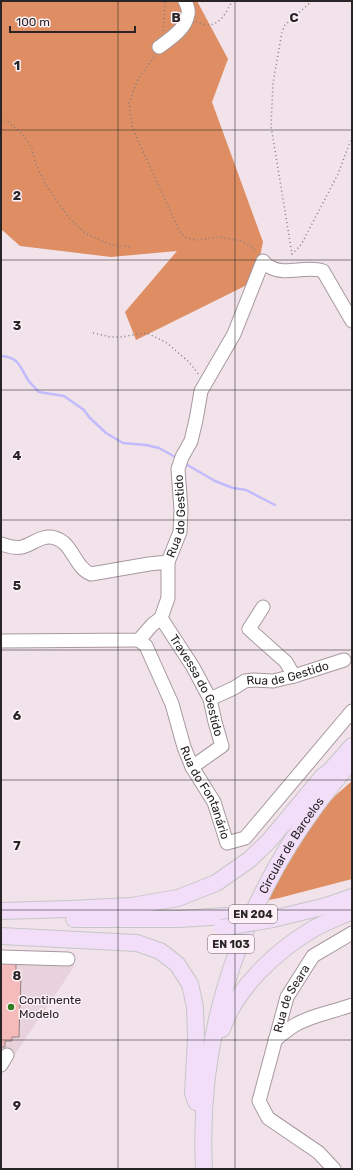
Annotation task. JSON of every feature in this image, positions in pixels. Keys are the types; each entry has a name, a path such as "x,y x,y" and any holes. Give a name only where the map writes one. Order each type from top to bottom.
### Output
{"main road":[{"name":"EN 103","path":"198,1169 196,1102 206,1034 215,993 232,940 250,897 271,858 330,771 352,746"},
{"name":"Circular de Barcelos","path":"210,1053 213,1034 223,996 241,941 258,901 278,863 300,829 328,789 352,761"},
{"path":"1,911 131,906 178,898 216,883 249,860 270,842 323,776 330,771"},
{"path":"328,789 340,784 352,773"},
{"path":"274,914 352,886"},
{"path":"1,928 176,930 326,906 352,897"},
{"name":"EN 103","path":"204,1169 202,1141 210,1053 217,1045 225,1020 235,1002 257,973 283,949 314,929 352,911"},
{"path":"1,918 180,919 224,922"},
{"path":"1,936 137,943 160,951 178,964 190,984 195,1006 196,1038 193,1093 196,1102"}],"street":[{"path":"158,47 171,39 185,24 189,12 185,1"},
{"path":"263,261 270,267 280,270 316,268 323,271 352,321"},
{"name":"Rua do Gestido","path":"162,618 168,598 168,562 180,532 181,510 178,469 182,457 191,441 203,386 234,334 263,261"},
{"path":"1,544 11,548 22,547 44,538 54,538 66,544 84,571 91,574 168,562"},
{"path":"263,607 249,629 286,662 294,676"},
{"path":"1,641 139,640 152,625 162,618"},
{"name":"Travessa do Gestido","path":"162,618 193,666 210,699 222,746 192,767"},
{"name":"Rua do Fontanário","path":"139,640 146,646 172,704 184,747 192,767 214,802 227,843 244,838 352,711"},
{"name":"Rua de Gestido","path":"210,699 245,681 273,680 294,676 344,660"},
{"name":"Rua de Seara","path":"334,1169 318,1152 268,1118 258,1102 287,997 313,956 352,933"},
{"path":"1,957 68,959"},
{"path":"275,1040 295,1025 314,1016 352,1005"}],"path":[{"path":"165,1 164,23 158,53 138,79 129,103 132,126 173,220 180,232 186,238 197,240 219,237 241,241 251,246 263,261"},
{"path":"186,20 208,25 219,21 232,1"},
{"path":"312,1 285,25 282,32 273,83 271,126 292,254 301,246 338,174 352,137"},
{"path":"1,118 10,123 24,136 32,149 35,161 44,182 69,218 85,233 111,245 130,247"},
{"path":"93,333 117,337 147,333 156,337 167,343 189,362 199,375 203,386"}],"shaded area":[{"path":"1,1 197,1 228,59 212,102 263,242 255,281 136,340 125,312 177,251 111,257 20,246 1,229"},
{"path":"352,781 352,879 269,900 275,882 318,814"},
{"name":"Continente Modelo","path":"1,955 74,957 74,967 1,1075"}],"building":[{"name":"Continente Modelo","path":"1,958 16,958 16,978 21,977 19,1037 12,1037 12,1041 5,1041 5,1047 1,1047"}],"waterway":[{"path":"1,356 12,358 21,367 28,380 39,392 64,396 84,410 89,417 106,433 123,443 159,448 177,458"},
{"path":"184,463 215,481 233,488 246,490 275,505"}],"place":[{"name":"Continente Modelo","path":"11,1007"}]}
